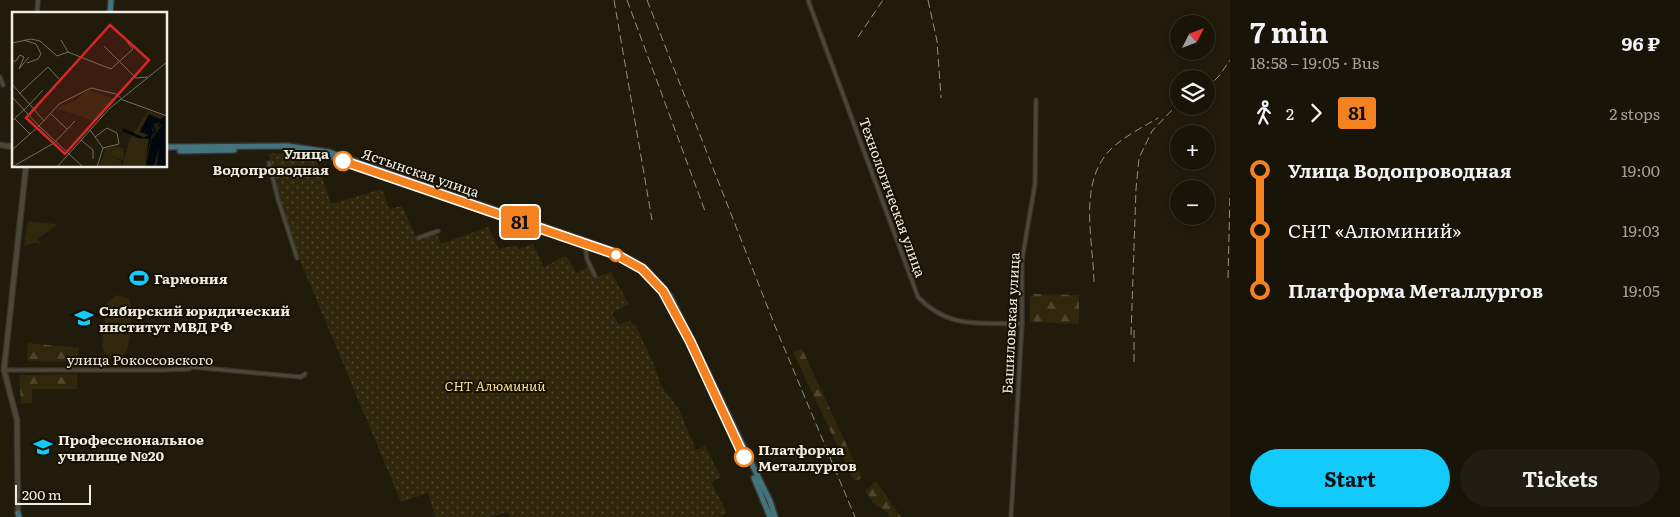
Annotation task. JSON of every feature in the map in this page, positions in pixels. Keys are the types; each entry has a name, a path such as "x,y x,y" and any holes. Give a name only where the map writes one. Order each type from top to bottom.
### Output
{"main road":[{"name":"Ястынская улица","path":"168,149 288,146 329,152 614,251 635,261 658,280 682,317 770,501 775,517"},
{"name":"Ястынская улица","path":"168,149 288,149 319,153 585,244 625,259 640,267 663,291 694,348 766,504 768,517"},
{"path":"18,516 17,420 2,370 26,168"}],"street":[{"name":"Технологическая улица","path":"808,0 916,293 929,306 948,320 1022,324"},
{"path":"0,77 3,85"},
{"name":"Башиловская улица","path":"1011,517 1022,324 1022,260 1035,184 1036,100"},
{"path":"269,163 275,190 298,258"},
{"path":"418,238 438,231"},
{"path":"585,244 587,259 595,276"},
{"name":"улица Рокоссовского","path":"2,370 189,370 192,367 301,377 305,374"}],"green space":[{"name":"СНТ Алюминий","path":"268,153 293,154 294,159 316,159 331,204 382,189 389,209 402,206 416,237 435,229 441,244 488,227 499,249 516,245 518,249 533,244 544,267 565,256 576,273 589,267 594,278 611,272 629,304 612,313 619,325 630,320 632,325 635,324 655,367 661,386 679,409 696,450 705,446 721,477 711,482 727,513 721,517 510,517 508,512 490,517 435,517 428,493 401,502 299,258 285,218"},
{"path":"28,221 57,225 38,239 41,244 35,243 24,246"},
{"path":"1034,294 1079,295 1079,324 1030,322 1030,297"},
{"path":"116,295 128,298 130,302 131,326 129,343 125,354 120,358 114,359 104,353 102,345 107,303"},
{"path":"28,343 79,348 78,362 27,361"},
{"path":"802,349 862,478 854,481 793,352"},
{"path":"77,374 77,389 32,389 32,403 21,404 19,375"},
{"path":"876,481 901,517 890,517 887,512 874,504 865,491"}],"railway":[{"path":"614,0 652,220"},
{"path":"627,0 705,211"},
{"path":"647,0 775,326 855,517"},
{"path":"858,37 883,0"},
{"path":"928,0 937,41 941,98"},
{"path":"1215,80 1230,60"},
{"path":"1131,335 1136,189 1139,158 1152,131 1170,112"},
{"path":"1094,282 1090,210 1095,176 1102,160 1113,147 1158,118"},
{"path":"1228,278 1230,193"},
{"path":"1134,329 1134,362"}],"bus line":[{"name":"81","path":"343,161 615,254 642,269 653,278 663,291 681,321 744,457"}],"place":[{"name":"Улица Водопроводная","path":"343,161"},
{"name":"Гармония","path":"139,278"},
{"name":"Сибирский юридический институт МВД РФ","path":"84,318"},
{"name":"Профессиональное училище №20","path":"43,447"},
{"name":"Платформа Металлургов","path":"744,457"}]}
